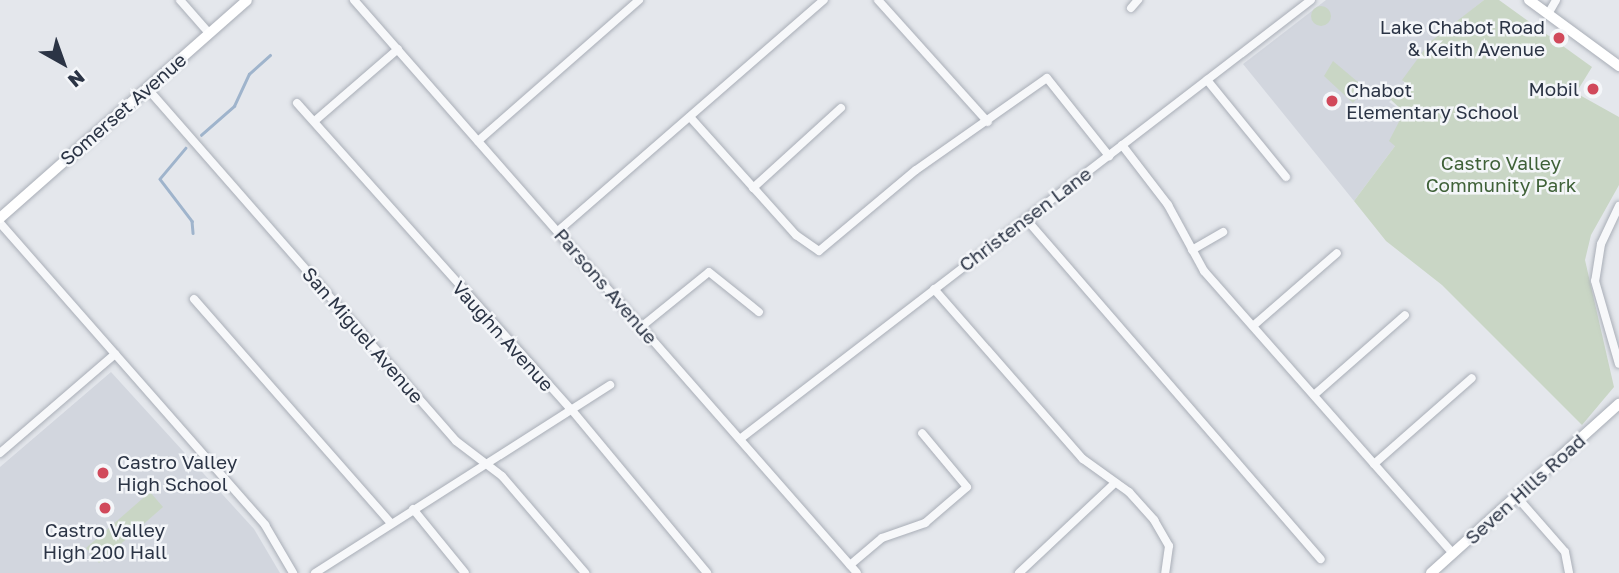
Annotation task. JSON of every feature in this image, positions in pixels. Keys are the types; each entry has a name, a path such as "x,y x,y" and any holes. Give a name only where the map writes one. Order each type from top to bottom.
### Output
{"street":[{"path":"180,0 209,33"},
{"name":"Somerset Avenue","path":"0,220 247,0"},
{"name":"Parsons Avenue","path":"354,0 858,573"},
{"path":"478,141 639,0"},
{"path":"558,231 824,0"},
{"path":"878,0 988,122"},
{"path":"1131,8 1138,0"},
{"name":"Christensen Lane","path":"740,439 1311,0"},
{"path":"1529,0 1619,66"},
{"path":"1548,13 1556,0"},
{"path":"317,119 398,49"},
{"path":"690,117 752,188 820,251 916,170 1047,78 1109,156"},
{"path":"1207,80 1286,177"},
{"name":"San Miguel Avenue","path":"147,88 456,440 486,464 585,573"},
{"name":"Vaughn Avenue","path":"297,103 317,119 571,409 707,573"},
{"path":"752,188 841,108"},
{"path":"1122,145 1168,205 1192,250 1253,326 1453,553"},
{"path":"1619,206 1601,244 1595,281 1619,364"},
{"path":"1026,219 1321,559"},
{"path":"0,220 265,525 293,573"},
{"path":"1192,250 1223,232"},
{"path":"1253,326 1337,253"},
{"path":"641,327 709,272 759,312"},
{"path":"934,289 1076,452 1115,483 1166,537 1171,555 1165,573"},
{"path":"194,299 391,523"},
{"path":"1314,395 1405,315"},
{"path":"0,453 115,354"},
{"path":"1374,464 1472,378"},
{"path":"315,573 610,385"},
{"name":"Seven Hills Road","path":"1431,573 1619,404"},
{"path":"850,565 882,538 925,523 967,487 922,433"},
{"path":"1018,573 1115,483"},
{"path":"1516,496 1565,552 1569,573"},
{"path":"414,509 465,573"}],"shaded area":[{"name":"Chabot Elementary School","path":"1326,0 1484,0 1431,43 1403,81 1408,85 1389,102 1404,112 1395,146 1354,201 1243,64"},
{"name":"Castro Valley High School","path":"111,372 254,529 280,573 0,573 0,467"}],"green space":[{"name":"Castro Valley Community Park","path":"1484,0 1499,0 1592,67 1576,93 1619,117 1619,185 1591,235 1585,260 1614,387 1582,425 1442,285 1386,241 1354,201 1395,146 1389,141 1404,112 1390,99 1408,85 1402,80 1430,42"},
{"path":"1317,6 1325,6 1331,16 1325,26 1317,26 1311,20 1311,12"},
{"path":"1333,61 1365,88 1353,103 1324,76"},
{"path":"150,492 163,507 99,563 86,548"}],"waterway":[{"path":"201,135 234,106 249,74 270,55"},
{"path":"186,148 160,179 192,221 193,233"}],"place":[{"name":"Lake Chabot Road & Keith Avenue","path":"1559,38"},
{"name":"Mobil","path":"1593,89"},
{"name":"Chabot Elementary School","path":"1332,101"},
{"name":"Castro Valley High School","path":"103,473"},
{"name":"Castro Valley High 200 Hall","path":"105,508"}]}
